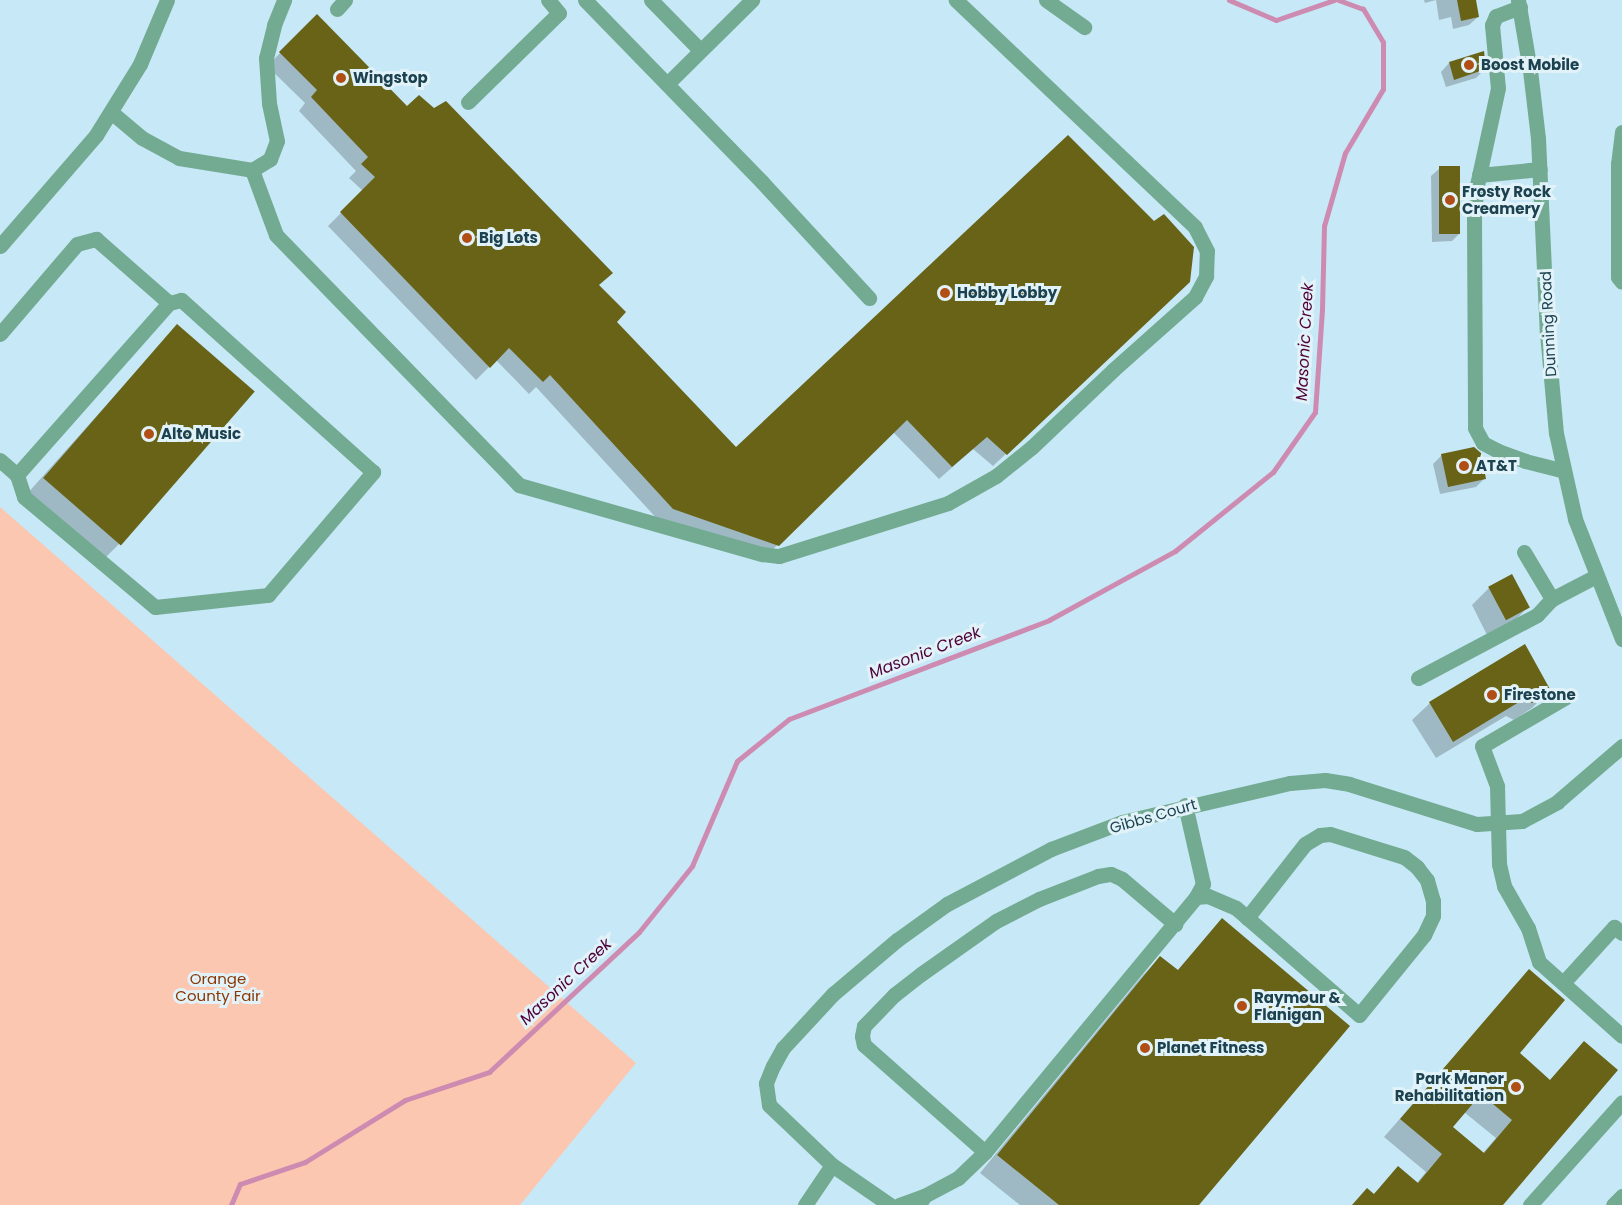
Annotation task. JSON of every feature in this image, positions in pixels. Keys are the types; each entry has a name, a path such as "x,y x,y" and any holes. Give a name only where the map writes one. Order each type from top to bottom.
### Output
{"street":[{"path":"0,246 78,158 111,112 140,64 167,0"},
{"path":"111,112 142,138 179,158 252,170 270,159 277,141 269,103 266,58 274,25 284,0"},
{"path":"468,102 559,13 548,0"},
{"path":"585,0 597,7 869,298"},
{"path":"651,0 700,50"},
{"path":"667,84 752,0"},
{"path":"252,170 276,235 519,485 762,554 778,556 797,552 948,503 996,476 1032,447 1113,369 1195,297 1206,276 1207,251 1195,227 956,0"},
{"path":"1046,0 1084,27"},
{"path":"1519,4 1496,16 1492,25 1498,88 1479,175 1474,217 1475,428 1483,443 1498,451 1562,470"},
{"name":"Dunning Road","path":"1519,4 1530,70 1540,169 1547,333 1556,433 1562,470 1575,519 1622,639"},
{"path":"1622,132 1617,164 1618,277 1622,282"},
{"path":"1479,175 1540,169"},
{"path":"0,334 77,244 96,239 169,303"},
{"path":"0,460 17,475 24,497 155,607 268,595 373,472 181,300 169,303 17,475"},
{"path":"1524,552 1552,599"},
{"path":"1418,678 1537,615 1552,599 1596,576"},
{"path":"1566,697 1477,750 1497,786 1499,864 1504,886 1528,928 1539,962 1622,1036"},
{"name":"Gibbs Court","path":"832,1165 769,1105 766,1083 783,1048 833,994 897,940 947,904 1051,849 1122,822 1290,783 1325,780 1349,784 1477,824 1522,821 1557,802 1622,746"},
{"path":"899,1205 921,1200 958,1178 985,1152 1196,897 1203,884 1185,806"},
{"path":"1196,897 1208,896 1236,908 1359,1015 1424,935 1433,916 1433,901 1427,880 1417,867 1404,857 1330,834 1320,835 1305,844 1248,918"},
{"path":"985,1152 864,1046 862,1036 864,1026 894,996 921,974 996,921 1038,899 1098,876 1111,874 1122,879 1174,924"},
{"path":"1563,983 1614,927 1622,933"},
{"path":"1530,1205 1622,1102"},
{"path":"804,1205 832,1165 890,1205"},
{"path":"1612,1205 1622,1196"}],"green space":[{"name":"Orange County Fair","path":"0,507 636,1063 520,1205 0,1205"}],"building":[{"path":"1457,0 1476,0 1479,17 1461,21"},
{"path":"317,14 407,106 419,95 434,108 446,101 613,273 599,285 626,312 617,322 736,447 1068,135 1154,221 1164,214 1194,247 1190,282 1007,455 987,437 952,467 907,420 779,546 673,509 550,375 543,382 509,348 490,368 340,212 375,177 361,164 368,157 311,97 317,90 279,52"},
{"name":"Boost Mobile","path":"1484,51 1486,69 1454,80 1449,62"},
{"name":"Frosty Rock Creamery","path":"1439,166 1460,166 1460,234 1439,234"},
{"name":"Alto Music","path":"177,324 255,392 121,546 43,478"},
{"name":"AT&T","path":"1474,447 1481,453 1486,479 1448,487 1441,454"},
{"path":"1512,574 1530,608 1506,620 1488,587"},
{"name":"Firestone","path":"1525,644 1551,691 1532,703 1524,699 1453,742 1429,702"},
{"name":"Planet Fitness","path":"1222,918 1350,1026 1199,1205 1059,1205 997,1155 1160,956 1178,970"},
{"name":"Park Manor Rehabilitation","path":"1529,969 1565,1000 1520,1053 1550,1080 1584,1041 1618,1070 1503,1205 1352,1205 1367,1188 1374,1194 1398,1166 1418,1183 1442,1154 1400,1119","holes":["1481,1094 1512,1120 1484,1153 1453,1127"]}],"waterway":[{"name":"Masonic Creek","path":"1229,0 1276,20 1334,0"},
{"name":"Masonic Creek","path":"231,1205 240,1184 305,1162 405,1100 489,1072 639,932 692,866 737,761 789,719 1049,620 1175,551 1273,472 1315,412 1322,309 1324,226 1345,153 1383,89 1383,42 1363,9 1338,0"}],"place":[{"name":"Boost Mobile","path":"1469,65"},
{"name":"Wingstop","path":"341,78"},
{"name":"Frosty Rock Creamery","path":"1450,200"},
{"name":"Big Lots","path":"467,238"},
{"name":"Hobby Lobby","path":"945,293"},
{"name":"Alto Music","path":"149,434"},
{"name":"AT&T","path":"1464,466"},
{"name":"Firestone","path":"1492,695"},
{"name":"Raymour & Flanigan","path":"1242,1006"},
{"name":"Planet Fitness","path":"1145,1048"},
{"name":"Park Manor Rehabilitation","path":"1516,1087"}]}
